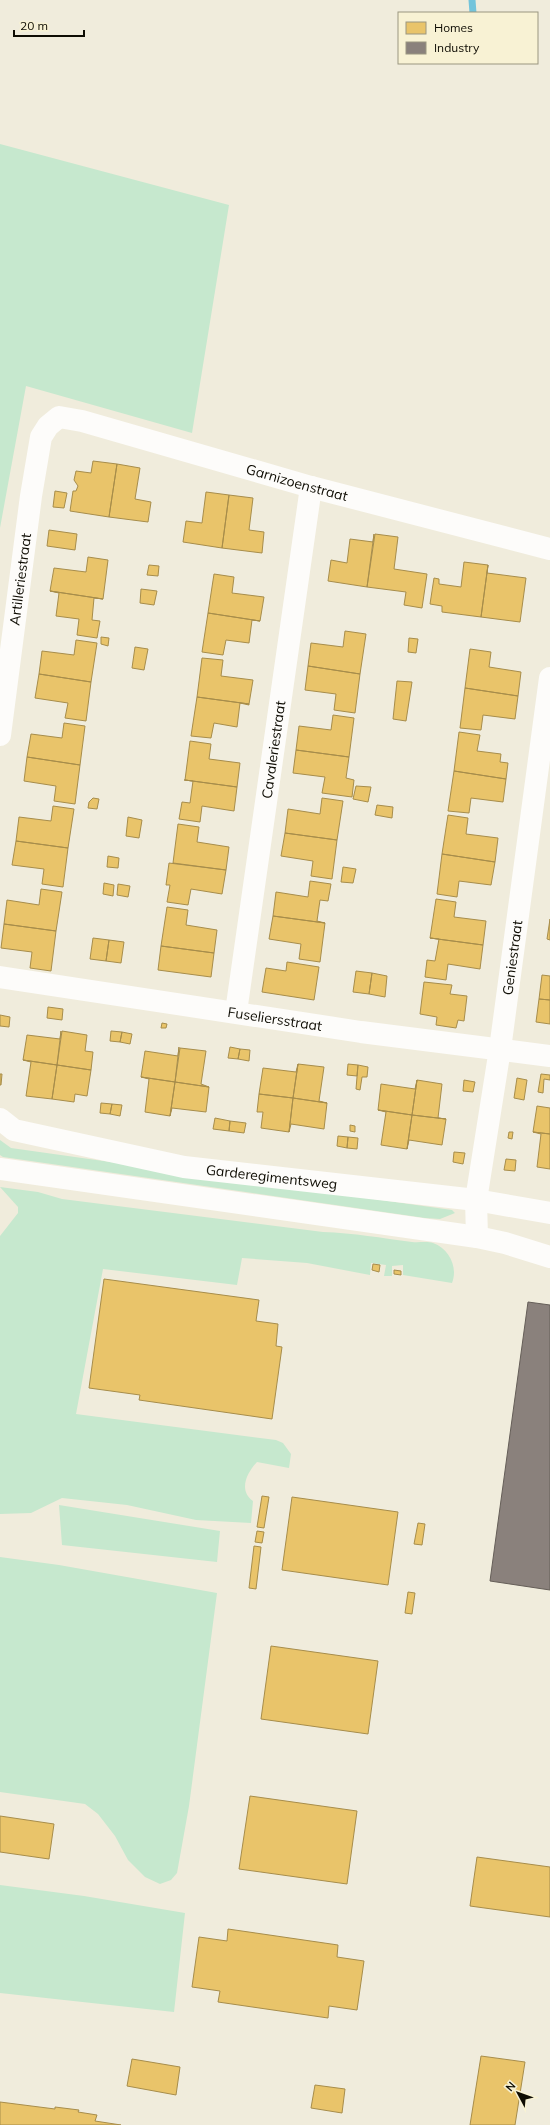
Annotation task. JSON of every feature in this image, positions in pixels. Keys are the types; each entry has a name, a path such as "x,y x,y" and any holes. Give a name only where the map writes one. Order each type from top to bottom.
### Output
{"street":[{"name":"Garnizoenstraat","path":"48,426 59,417 82,421 311,487 550,549"},
{"name":"Artilleriestraat","path":"0,735 31,496 41,437 48,426"},
{"name":"Cavaleriestraat","path":"236,1012 311,487"},
{"name":"Geniestraat","path":"477,1237 476,1200 500,1049 550,678"},
{"name":"Fuseliersstraat","path":"0,977 361,1032 550,1056"},
{"name":"Garderegimentsweg","path":"0,1119 14,1130 184,1167 476,1200 550,1213"},
{"path":"0,1170 477,1237 550,1258"}],"green space":[{"path":"0,144 229,205 192,433 26,386 0,528"},
{"path":"0,1140 11,1148 452,1210 455,1213 440,1219 425,1218 3,1157 0,1155"},
{"path":"0,1187 38,1192 62,1199 323,1232 414,1242 431,1242 439,1246 448,1254 453,1265 454,1277 452,1283 403,1275 403,1265 392,1266 392,1276 384,1276 386,1265 371,1263 370,1275 307,1263 242,1258 237,1285 103,1269 76,1414 276,1440 283,1443 291,1454 289,1468 257,1462 253,1466 247,1476 245,1487 248,1497 253,1501 251,1523 196,1520 127,1505 62,1498 31,1513 0,1514 0,1236 18,1213 18,1207"},
{"path":"59,1505 220,1531 217,1562 62,1545"},
{"path":"0,1557 59,1565 217,1593 189,1806 177,1873 171,1880 160,1884 145,1877 128,1860 115,1836 98,1814 85,1804 0,1792"},
{"path":"0,1885 84,1896 185,1913 174,2012 0,1993"}],"building: Homes":[{"path":"93,461 117,464 109,517 70,511 73,491 76,491 78,486 74,480 76,471 91,473"},
{"path":"117,464 140,468 135,499 151,502 148,522 109,517"},
{"path":"55,491 67,493 64,508 53,507"},
{"path":"206,492 229,495 222,548 183,542 186,521 202,523"},
{"path":"229,495 253,498 249,530 264,532 262,553 222,548"},
{"path":"49,530 77,534 75,550 47,546"},
{"path":"375,534 398,537 394,569 427,574 422,608 404,605 406,592 367,587"},
{"path":"350,539 373,542 367,587 328,581 331,560 347,563"},
{"path":"88,557 108,560 103,599 50,591 54,568 86,572"},
{"path":"464,562 488,565 481,617 442,612 442,606 430,604 434,578 439,579 439,584 461,587"},
{"path":"149,565 159,566 158,576 147,575"},
{"path":"488,565 487,573 526,578 520,622 481,617"},
{"path":"214,574 234,577 232,593 264,597 260,621 208,613"},
{"path":"141,589 157,591 154,605 140,603"},
{"path":"50,591 103,599 94,598 92,620 100,621 97,638 77,635 79,619 56,616 59,593"},
{"path":"208,613 260,621 252,620 249,643 226,640 223,655 202,652"},
{"path":"345,631 366,634 360,674 308,666 311,643 343,647"},
{"path":"101,637 109,638 108,646 101,644"},
{"path":"409,638 418,639 416,653 408,652"},
{"path":"76,640 97,643 91,682 39,674 42,651 74,655"},
{"path":"135,647 148,649 144,670 132,668"},
{"path":"470,649 491,652 489,667 521,672 518,696 465,688"},
{"path":"202,658 223,660 221,676 253,680 249,704 197,697"},
{"path":"308,666 360,674 355,713 334,710 336,694 305,690"},
{"path":"39,674 91,682 86,721 65,718 68,703 35,698"},
{"path":"397,681 412,682 406,721 393,719"},
{"path":"465,688 518,696 515,719 483,715 481,730 460,728"},
{"path":"197,697 249,704 249,705 240,703 237,727 214,723 211,738 191,736"},
{"path":"333,715 354,718 349,757 296,750 299,726 331,730"},
{"path":"64,723 85,726 80,765 27,757 31,734 62,738"},
{"path":"459,732 480,735 477,751 501,754 500,762 508,763 506,779 454,771"},
{"path":"190,741 211,744 209,759 240,763 237,787 185,780"},
{"path":"296,750 349,757 346,778 354,780 352,797 322,793 325,777 293,773"},
{"path":"27,757 80,765 75,804 54,801 56,786 24,781"},
{"path":"454,771 506,779 503,802 471,798 469,813 448,811"},
{"path":"193,781 237,787 234,811 202,806 200,822 179,819 182,802 190,803"},
{"path":"356,786 371,787 368,802 353,799"},
{"path":"93,798 99,799 97,809 88,808 89,802"},
{"path":"322,798 343,801 337,840 285,833 288,809 320,814"},
{"path":"377,805 393,807 392,818 375,815"},
{"path":"53,806 74,809 68,848 16,841 19,817 51,821"},
{"path":"448,815 468,818 466,834 498,838 495,862 442,854"},
{"path":"128,817 142,820 139,838 126,836"},
{"path":"178,824 199,827 197,842 229,847 226,870 173,863"},
{"path":"285,833 337,840 332,879 311,876 313,861 281,856"},
{"path":"16,841 68,848 63,887 42,884 44,869 12,865"},
{"path":"442,854 495,862 491,885 459,881 457,897 437,894"},
{"path":"108,856 119,858 118,868 107,867"},
{"path":"169,863 226,870 222,894 191,889 188,905 167,902 170,885 166,885"},
{"path":"343,867 356,869 353,883 341,882"},
{"path":"310,881 331,884 328,901 320,900 317,921 325,923 273,916 276,892 308,897"},
{"path":"104,883 114,885 113,896 103,894"},
{"path":"118,884 130,886 128,897 117,895"},
{"path":"41,889 62,892 56,931 4,924 7,900 39,905"},
{"path":"436,899 456,902 454,917 486,921 483,945 430,938"},
{"path":"167,907 188,910 186,925 217,930 214,953 161,946"},
{"path":"273,916 325,923 320,962 299,959 301,944 269,939"},
{"path":"550,919 550,940 547,939"},
{"path":"4,924 56,931 51,971 30,968 32,952 1,948"},
{"path":"93,938 109,940 106,961 90,959"},
{"path":"439,939 483,945 480,969 448,964 446,980 425,977 427,960 435,961"},
{"path":"109,940 124,942 121,963 106,961"},
{"path":"161,946 214,953 211,977 158,970"},
{"path":"287,962 319,967 314,1000 262,992 266,968 286,971"},
{"path":"356,971 372,973 369,994 353,992"},
{"path":"372,973 387,976 385,997 369,994"},
{"path":"542,975 550,976 550,1000 539,999"},
{"path":"424,982 452,985 450,994 467,996 464,1021 458,1020 456,1028 436,1025 437,1017 420,1014"},
{"path":"539,999 550,1000 550,1024 536,1022"},
{"path":"48,1007 63,1009 62,1020 47,1018"},
{"path":"0,1015 10,1017 9,1027 0,1026"},
{"path":"162,1023 167,1024 166,1028 161,1028"},
{"path":"61,1031 57,1065 23,1060 27,1035 60,1039"},
{"path":"62,1031 87,1035 85,1051 93,1052 91,1070 57,1065"},
{"path":"111,1031 122,1032 120,1042 110,1041"},
{"path":"122,1032 132,1034 130,1044 120,1042"},
{"path":"230,1047 240,1049 238,1059 228,1058"},
{"path":"180,1048 206,1051 201,1084 209,1087 175,1082"},
{"path":"240,1049 250,1050 249,1061 238,1059"},
{"path":"145,1051 178,1056 175,1082 141,1077"},
{"path":"23,1060 57,1065 52,1099 26,1096 31,1062"},
{"path":"298,1064 324,1067 319,1101 327,1103 293,1098"},
{"path":"298,1064 293,1098 259,1094 263,1068 296,1072"},
{"path":"348,1064 358,1065 357,1076 347,1075"},
{"path":"57,1065 91,1070 87,1096 75,1094 74,1102 52,1099"},
{"path":"358,1065 368,1067 367,1077 362,1077 360,1090 356,1089"},
{"path":"0,1074 2,1074 1,1085 0,1085"},
{"path":"541,1074 550,1075 550,1080 544,1079 543,1093 538,1092"},
{"path":"141,1077 175,1082 170,1116 145,1112 149,1079"},
{"path":"517,1078 527,1080 524,1100 514,1098"},
{"path":"417,1080 412,1115 378,1110 381,1084 415,1089"},
{"path":"417,1080 442,1084 438,1118 446,1119 412,1115"},
{"path":"464,1080 475,1082 473,1092 463,1091"},
{"path":"175,1082 209,1087 206,1112 172,1108 170,1116"},
{"path":"259,1094 293,1098 289,1132 261,1128 263,1112 257,1112"},
{"path":"293,1098 327,1103 324,1129 291,1124 289,1132"},
{"path":"101,1103 112,1104 110,1114 100,1113"},
{"path":"112,1104 122,1105 120,1116 110,1114"},
{"path":"537,1106 550,1108 550,1134 533,1132"},
{"path":"378,1110 412,1115 407,1149 381,1145 386,1112"},
{"path":"412,1115 446,1119 442,1145 409,1140 407,1149"},
{"path":"215,1118 230,1121 229,1131 213,1129"},
{"path":"230,1121 246,1123 244,1133 229,1131"},
{"path":"350,1125 355,1126 355,1132 350,1131"},
{"path":"509,1132 513,1132 512,1139 508,1138"},
{"path":"533,1132 550,1134 550,1169 537,1167 541,1134"},
{"path":"338,1136 348,1137 347,1148 337,1146"},
{"path":"348,1137 358,1138 357,1149 347,1148"},
{"path":"454,1152 465,1153 463,1164 453,1162"},
{"path":"506,1159 516,1160 515,1171 504,1170"},
{"path":"373,1264 380,1265 379,1272 372,1270"},
{"path":"394,1270 401,1271 401,1275 394,1274"},
{"path":"104,1279 259,1300 256,1321 278,1324 276,1346 282,1347 272,1419 139,1400 140,1395 89,1388"},
{"path":"262,1496 269,1497 264,1528 257,1527"},
{"path":"292,1497 398,1512 388,1585 282,1570"},
{"path":"418,1523 425,1524 422,1545 414,1544"},
{"path":"257,1531 264,1532 262,1543 255,1542"},
{"path":"254,1546 261,1547 256,1589 249,1588"},
{"path":"408,1592 415,1593 412,1614 405,1613"},
{"path":"271,1646 378,1661 368,1734 261,1719"},
{"path":"250,1796 357,1811 347,1884 239,1869"},
{"path":"0,1816 54,1824 49,1859 0,1852"},
{"path":"477,1857 550,1867 550,1917 470,1906"},
{"path":"228,1929 338,1945 337,1957 364,1961 357,2010 329,2006 328,2018 218,2002 220,1991 192,1987 199,1937 227,1941"},
{"path":"481,2056 525,2062 515,2125 470,2125"},
{"path":"132,2059 180,2067 176,2095 127,2086"},
{"path":"315,2085 345,2089 342,2113 311,2108"},
{"path":"0,2102 55,2109 55,2107 79,2110 78,2112 97,2115 95,2121 121,2125 0,2125"}],"building: Industry":[{"path":"528,1302 550,1305 550,1590 490,1581"}],"waterway":[{"path":"472,0 473,12"}]}
